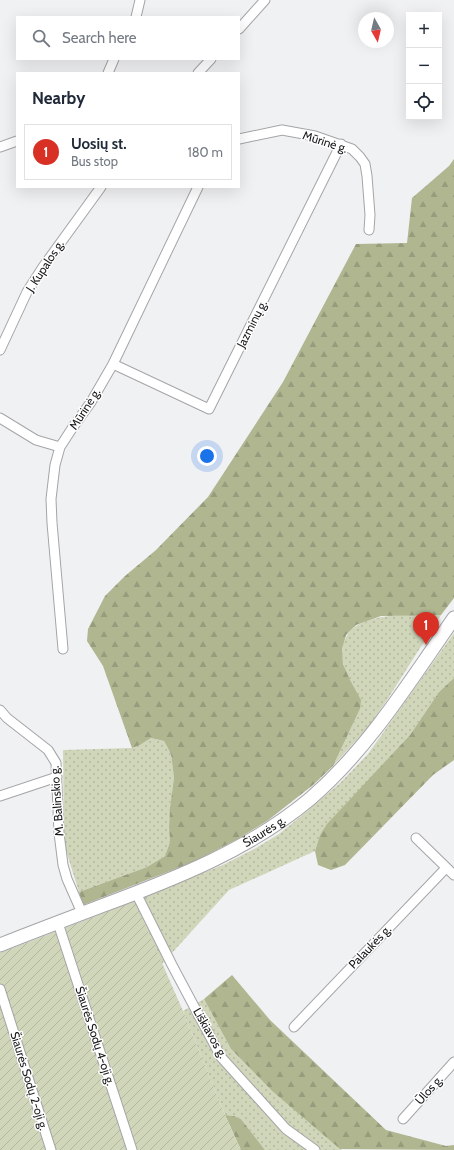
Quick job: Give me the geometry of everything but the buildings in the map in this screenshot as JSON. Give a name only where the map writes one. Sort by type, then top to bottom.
[{"type":"main road","name":"Šiaurės g.","points":[[0,944],[136,893],[191,870],[238,848],[277,824],[310,799],[343,767],[368,738],[388,713],[454,618]]},
{"type":"street","points":[[136,16],[140,0]]},
{"type":"street","points":[[240,28],[265,0]]},
{"type":"street","points":[[108,72],[114,60]]},
{"type":"street","points":[[199,72],[210,60]]},
{"type":"street","name":"Mūrinė g.","points":[[240,139],[282,130],[315,136],[352,149],[360,157],[364,164],[369,190],[369,230]]},
{"type":"street","points":[[0,147],[16,141]]},
{"type":"street","name":"Jazminų g.","points":[[113,364],[209,409],[341,144]]},
{"type":"street","name":"J. Kupalos g.","points":[[0,350],[27,292],[99,188]]},
{"type":"street","name":"Mūrinė g.","points":[[64,649],[51,499],[55,465],[60,447],[113,364],[198,188]]},
{"type":"street","points":[[0,418],[36,440],[60,447]]},
{"type":"street","name":"M. Balinskio g.","points":[[0,710],[7,718],[48,750],[56,763],[59,834],[63,865],[67,879],[82,913]]},
{"type":"street","points":[[0,796],[57,777]]},
{"type":"street","points":[[416,838],[454,875]]},
{"type":"street","name":"Palaukės g.","points":[[294,1027],[446,868]]},
{"type":"street","name":"Liškiavos g.","points":[[136,893],[221,1057],[286,1129],[314,1150]]},
{"type":"street","name":"Šiaurės Sodų 4-oji g.","points":[[58,923],[132,1150]]},
{"type":"street","name":"Šiaurės Sodų 2-oji g.","points":[[0,989],[51,1150]]},
{"type":"street","name":"Ūlos g.","points":[[403,1119],[454,1062]]},
{"type":"green space","points":[[454,159],[454,598],[441,615],[381,616],[356,625],[346,635],[342,649],[343,664],[361,700],[360,709],[333,766],[313,785],[267,821],[236,840],[193,862],[83,905],[79,892],[147,867],[165,856],[170,842],[170,807],[174,778],[171,754],[164,741],[151,738],[132,748],[103,666],[87,641],[88,629],[105,596],[125,576],[156,550],[208,497],[283,382],[356,244],[407,243],[412,198],[449,166]]},
{"type":"green space","points":[[410,615],[441,615],[369,726],[333,766],[360,709],[343,663],[343,645],[350,632],[361,623],[376,618]]},
{"type":"green space","points":[[454,633],[454,678],[439,692],[410,735],[320,835],[315,851],[229,890],[162,964],[135,901],[225,864],[279,834],[300,817],[340,783],[368,754]]},
{"type":"green space","points":[[454,678],[454,760],[433,775],[345,865],[331,870],[318,865],[315,851],[320,835],[327,824],[410,735],[439,692]]},
{"type":"green space","points":[[151,738],[164,741],[171,754],[174,778],[170,807],[170,842],[165,856],[147,867],[79,892],[64,844],[63,750],[132,748]]},
{"type":"green space","points":[[135,901],[241,1150],[0,1150],[0,953]]},
{"type":"green space","points":[[232,975],[270,1020],[386,1130],[446,1146],[454,1145],[454,1150],[340,1149],[272,1091],[231,1049],[204,999]]},
{"type":"green space","points":[[204,999],[231,1049],[272,1091],[342,1150],[265,1150],[241,1119],[234,1116],[225,1115],[183,1011]]},
{"type":"green space","points":[[225,1115],[234,1116],[241,1119],[265,1150],[241,1150]]},
{"type":"place","name":"Uosių st.","points":[[426,645]]}]
